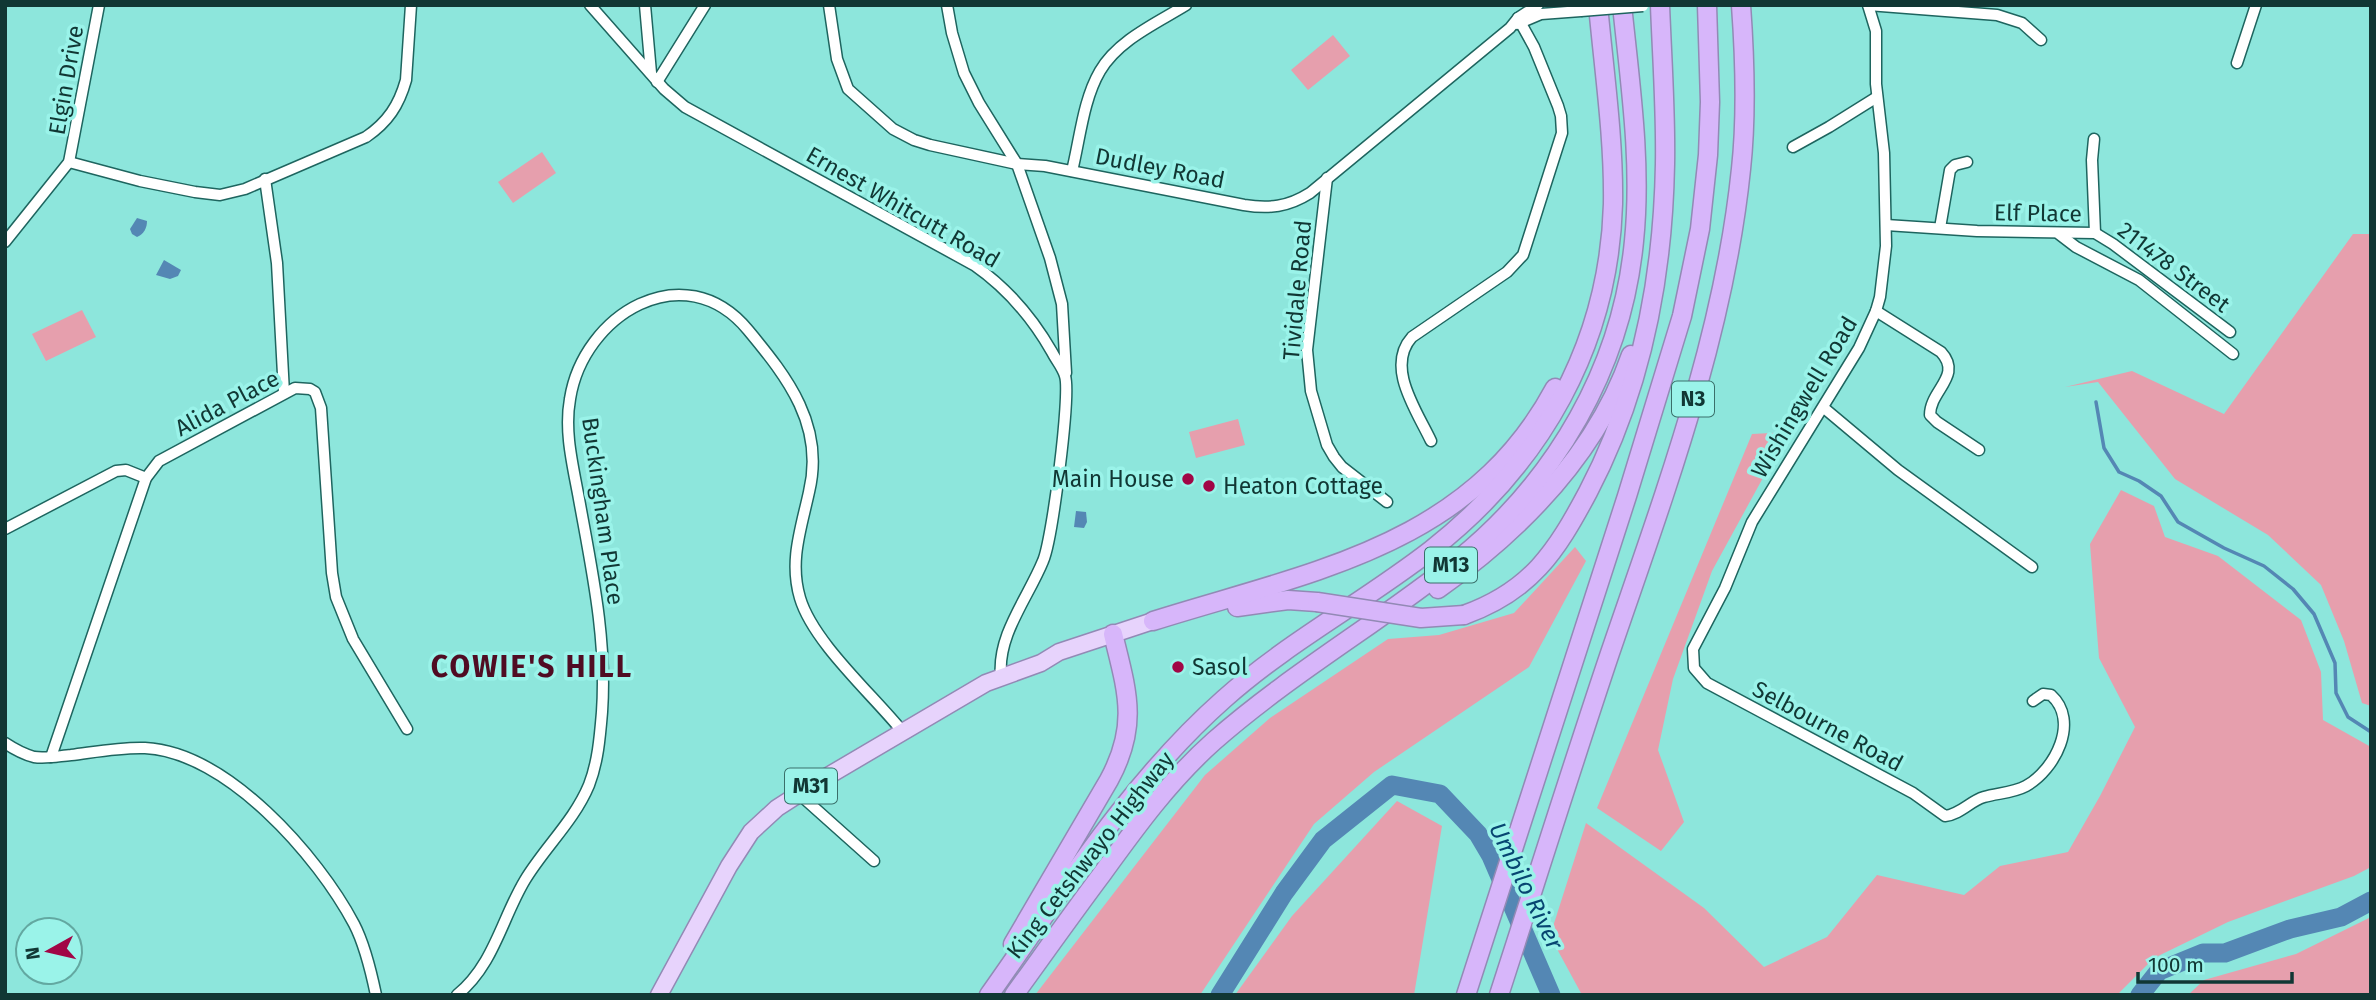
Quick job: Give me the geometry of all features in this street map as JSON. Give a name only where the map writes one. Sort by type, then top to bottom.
[{"type":"highway","name":"King Cetshwayo Highway","points":[[989,995],[1119,811],[1177,742],[1247,678],[1450,535],[1493,496],[1546,428],[1564,396],[1583,351],[1606,270],[1613,202],[1598,5]]},
{"type":"highway","name":"King Cetshwayo Highway","points":[[1014,995],[1134,830],[1181,773],[1212,743],[1273,694],[1431,580],[1495,528],[1541,478],[1564,445],[1585,407],[1610,347],[1623,304],[1634,242],[1635,148],[1622,5]]},
{"type":"highway","points":[[1155,626],[1288,600],[1317,601],[1421,618],[1464,615],[1510,595],[1529,579],[1548,557],[1575,517],[1599,471],[1626,406],[1638,370],[1655,294],[1664,206],[1665,162],[1658,5]]},
{"type":"highway","name":"N3","points":[[1499,995],[1691,407],[1723,280],[1734,227],[1741,167],[1745,83],[1742,9]]},
{"type":"highway","name":"N3","points":[[1466,995],[1655,406],[1692,273],[1708,155],[1710,102],[1707,13]]},
{"type":"highway","points":[[1155,626],[1353,559],[1402,537],[1433,519],[1484,478],[1513,449],[1551,396],[1569,363],[1590,309],[1613,202]]},
{"type":"highway","points":[[1273,694],[1306,676],[1462,572],[1494,546],[1554,486],[1582,451],[1617,390],[1637,338],[1657,261]]},
{"type":"highway","points":[[989,995],[1010,949],[1119,762],[1126,742],[1129,719],[1126,685],[1114,639]]},
{"type":"main road","name":"M31","points":[[659,995],[729,866],[751,832],[777,808],[902,731],[1001,676],[1041,663],[1061,662],[1114,639],[1155,626]]},
{"type":"street","name":"Elgin Drive","points":[[69,162],[99,5]]},
{"type":"street","points":[[5,242],[69,162],[140,181],[207,194],[232,194],[366,137],[378,129],[398,106],[406,80],[411,5]]},
{"type":"street","name":"Ernest Whitcutt Road","points":[[590,5],[654,78],[685,107],[982,270],[1001,286],[1031,319],[1066,377]]},
{"type":"street","points":[[645,5],[654,78]]},
{"type":"street","points":[[654,78],[705,5]]},
{"type":"street","name":"Dudley Road","points":[[829,5],[840,70],[848,89],[893,129],[914,140],[1017,164],[1038,165],[1270,208],[1298,200],[1538,5]]},
{"type":"street","points":[[947,5],[964,73],[979,103],[1017,164],[1059,290],[1063,319],[1066,377],[1051,533],[1044,560],[1003,649],[1001,676]]},
{"type":"street","points":[[1072,171],[1094,83],[1105,64],[1129,41],[1186,5]]},
{"type":"street","name":"Dudley Road","points":[[1520,20],[1549,9],[1581,11],[1658,5]]},
{"type":"street","points":[[1861,5],[1869,8],[1997,15],[2022,23],[2041,40]]},
{"type":"street","points":[[2237,63],[2256,5]]},
{"type":"street","name":"Wishingwell Road","points":[[1694,668],[1693,649],[1725,588],[1752,522],[1824,408],[1867,333],[1876,311],[1884,280],[1886,225],[1883,139],[1877,97],[1876,31],[1869,8]]},
{"type":"street","points":[[1431,441],[1405,384],[1401,367],[1403,351],[1412,337],[1516,264],[1527,247],[1559,148],[1561,116],[1534,47],[1520,20]]},
{"type":"street","points":[[1793,147],[1877,97]]},
{"type":"street","name":"Elf Place","points":[[1886,225],[2095,233],[2092,160],[2094,139]]},
{"type":"street","points":[[1940,228],[1950,170],[1955,165],[1967,162]]},
{"type":"street","name":"Tividale Road","points":[[1327,178],[1307,350],[1311,391],[1327,445],[1334,457],[1342,467],[1387,502]]},
{"type":"street","points":[[265,180],[277,263],[284,393]]},
{"type":"street","points":[[2059,233],[2076,247],[2139,280],[2233,354]]},
{"type":"street","name":"211478 Street","points":[[2095,233],[2230,332]]},
{"type":"street","name":"Buckingham Place","points":[[457,995],[468,986],[484,965],[501,933],[516,895],[573,814],[589,784],[595,765],[604,682],[602,634],[571,455],[568,418],[570,397],[586,354],[609,325],[628,309],[655,297],[677,295],[689,296],[718,306],[747,328],[792,387],[808,422],[813,454],[812,479],[795,557],[801,602],[822,639],[902,731]]},
{"type":"street","points":[[1876,311],[1941,352],[1946,358],[1949,363],[1948,374],[1932,405],[1930,415],[1979,450]]},
{"type":"street","name":"Alida Place","points":[[51,757],[146,478],[159,461],[295,388],[310,388],[319,398],[336,597],[353,639],[407,729]]},
{"type":"street","points":[[1824,408],[1898,470],[2032,567]]},
{"type":"street","points":[[5,529],[116,471],[127,470],[146,478]]},
{"type":"street","name":"Selbourne Road","points":[[1694,668],[1707,683],[1913,793],[1945,816],[1958,813],[1984,797],[2026,786],[2048,768],[2055,758],[2061,740],[2063,713],[2051,695],[2043,694],[2033,701]]},
{"type":"street","points":[[5,743],[36,757],[129,748],[153,749],[191,760],[237,786],[275,819],[338,897],[355,926],[376,995]]},
{"type":"street","points":[[799,794],[874,861]]},
{"type":"shaded area","points":[[1333,35],[1350,56],[1308,90],[1291,70]]},
{"type":"shaded area","points":[[542,152],[556,173],[513,203],[498,182]]},
{"type":"shaded area","points":[[2353,234],[2371,234],[2371,706],[2362,703],[2344,641],[2321,585],[2268,535],[2175,479],[2098,382],[2065,387],[2132,371],[2224,414]]},
{"type":"shaded area","points":[[82,310],[96,337],[46,361],[32,334]]},
{"type":"shaded area","points":[[1238,419],[1245,445],[1196,458],[1189,432]]},
{"type":"shaded area","points":[[1788,432],[1712,571],[1673,679],[1658,750],[1684,822],[1661,851],[1597,808],[1752,434]]},
{"type":"shaded area","points":[[2121,490],[2154,506],[2165,537],[2218,556],[2301,620],[2321,672],[2323,720],[2371,747],[2371,867],[2354,876],[2228,922],[2154,958],[2117,995],[1582,995],[1550,936],[1586,823],[1704,908],[1764,967],[1827,937],[1877,875],[1964,895],[2000,866],[2068,852],[2135,727],[2099,658],[2090,544]]},
{"type":"shaded area","points":[[1575,547],[1586,561],[1529,667],[1374,772],[1314,824],[1200,995],[1035,995],[1205,775],[1270,718],[1388,639],[1439,635],[1514,613]]},
{"type":"shaded area","points":[[1397,801],[1442,826],[1414,995],[1235,995],[1292,916]]},
{"type":"shaded area","points":[[2371,917],[2371,995],[2188,995],[2204,980],[2296,954]]},
{"type":"water","points":[[137,218],[147,221],[145,230],[137,237],[130,229]]},
{"type":"water","points":[[164,260],[181,270],[178,276],[170,279],[156,275]]},
{"type":"water","points":[[1076,511],[1086,512],[1087,522],[1084,528],[1074,527]]},
{"type":"waterway","points":[[2096,402],[2104,448],[2119,472],[2139,481],[2161,496],[2178,522],[2224,548],[2264,566],[2293,589],[2314,614],[2335,663],[2336,693],[2348,717],[2371,732]]},
{"type":"waterway","name":"Umbilo River","points":[[1220,995],[1284,893],[1323,840],[1392,785],[1440,794],[1478,834],[1491,856],[1551,995]]},
{"type":"waterway","name":"Umbilo River","points":[[2140,995],[2159,971],[2203,953],[2225,953],[2290,929],[2341,917],[2371,901]]},
{"type":"place","name":"Main House","points":[[1188,479]]},
{"type":"place","name":"Heaton Cottage","points":[[1209,486]]},
{"type":"place","name":"Sasol","points":[[1178,667]]},
{"type":"district","name":"COWIE'S HILL","points":[[532,667]]}]
